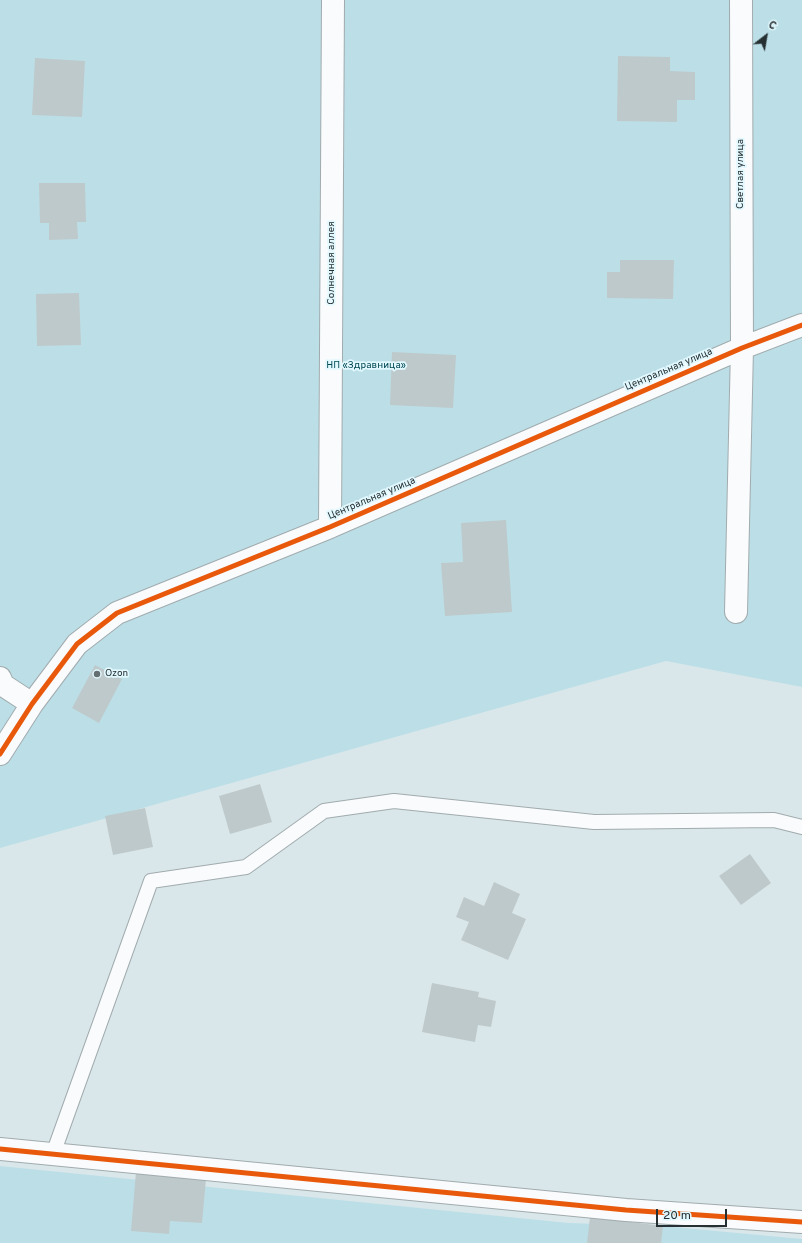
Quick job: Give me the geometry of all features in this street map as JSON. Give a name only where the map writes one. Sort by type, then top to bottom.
[{"type":"street","name":"Солнечная аллея","points":[[330,527],[333,0]]},
{"type":"street","name":"Светлая улица","points":[[736,612],[742,348],[741,0]]},
{"type":"street","name":"Центральная улица","points":[[0,754],[32,704],[77,644],[117,613],[330,527],[742,348],[802,325]]},
{"type":"street","points":[[0,678],[3,685],[32,704]]},
{"type":"street","points":[[0,1149],[626,1210],[802,1222]]},
{"type":"lane","points":[[54,1154],[151,881],[246,867],[324,811],[394,801],[594,822],[774,820],[802,827]]},
{"type":"green space","name":"НП «Здравница»","points":[[0,0],[802,0],[802,687],[666,661],[0,848]]},
{"type":"green space","points":[[0,1166],[569,1223],[663,1226],[802,1239],[802,1243],[0,1243]]},
{"type":"building","points":[[618,56],[670,57],[670,71],[695,72],[695,100],[677,100],[677,122],[617,121]]},
{"type":"building","points":[[35,58],[85,61],[82,117],[32,115]]},
{"type":"building","points":[[39,183],[85,183],[86,222],[77,222],[78,239],[49,240],[49,223],[40,223]]},
{"type":"building","points":[[620,260],[674,260],[673,299],[607,298],[607,272],[620,272]]},
{"type":"building","points":[[79,293],[81,345],[37,346],[36,294]]},
{"type":"building","points":[[392,352],[456,355],[453,408],[390,405]]},
{"type":"building","points":[[506,520],[512,612],[445,616],[441,563],[463,562],[461,523]]},
{"type":"building","points":[[95,665],[122,679],[99,723],[72,708]]},
{"type":"building","points":[[260,784],[272,822],[230,834],[219,796]]},
{"type":"building","points":[[145,808],[153,847],[113,855],[105,816]]},
{"type":"building","points":[[750,854],[771,883],[741,905],[719,876]]},
{"type":"building","points":[[494,882],[520,894],[512,913],[526,919],[508,960],[461,940],[469,922],[456,917],[464,897],[484,906]]},
{"type":"building","points":[[432,983],[479,992],[478,997],[496,1001],[491,1027],[478,1025],[475,1042],[422,1032]]},
{"type":"building","points":[[136,1172],[206,1179],[202,1223],[170,1221],[169,1234],[131,1231]]},
{"type":"building","points":[[590,1217],[663,1226],[661,1243],[587,1243]]},
{"type":"cycle path","points":[[0,754],[32,704],[77,644],[117,613],[330,527],[742,348],[802,325]]},
{"type":"cycle path","points":[[0,1149],[626,1210],[802,1222]]},
{"type":"place","name":"Ozon","points":[[97,674]]}]
